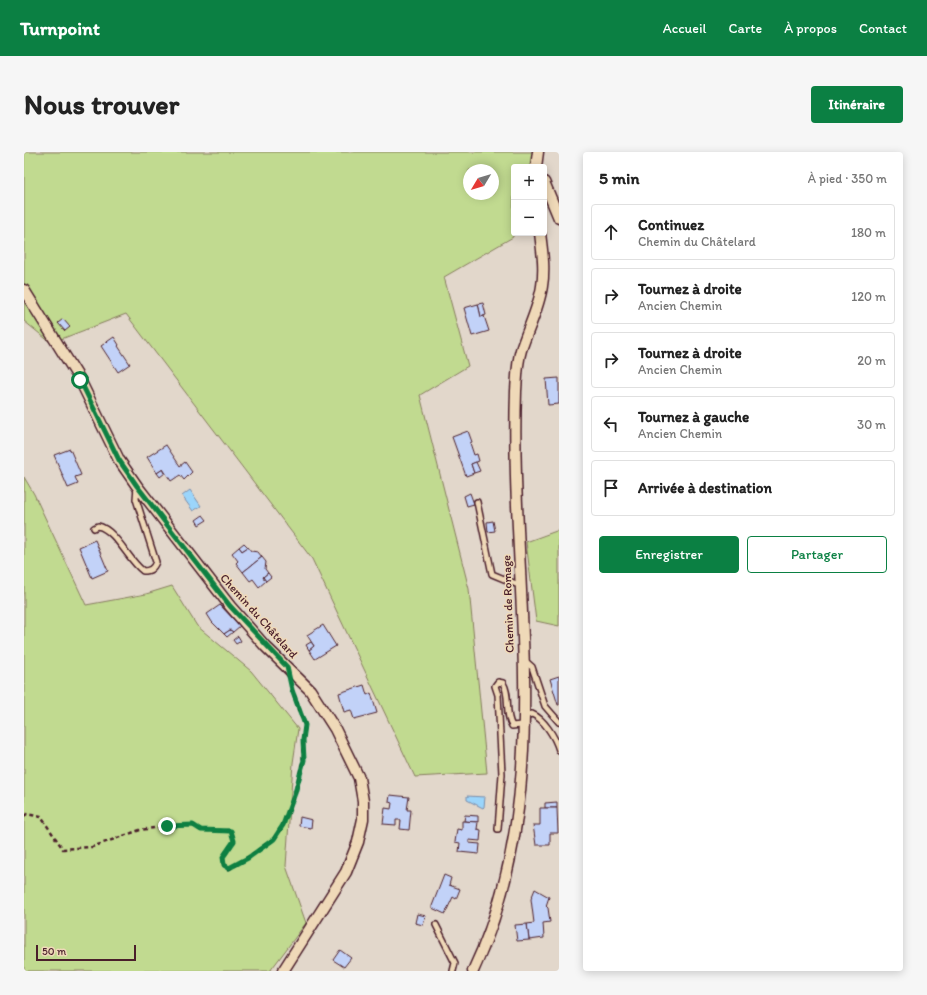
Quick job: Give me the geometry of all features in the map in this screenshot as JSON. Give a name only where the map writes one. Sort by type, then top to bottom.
[{"type":"street","points":[[537,164],[538,152]]},
{"type":"street","points":[[547,189],[559,218]]},
{"type":"street","name":"Chemin de Romage","points":[[473,971],[500,904],[515,838],[521,788],[524,716],[522,587],[517,516],[516,385],[519,358],[543,285],[544,267],[540,236]]},
{"type":"street","name":"Chemin du Châtelard","points":[[24,290],[80,380],[119,460],[137,486],[230,606],[310,690],[335,729],[359,778],[363,801],[363,819],[358,842],[346,872],[283,971]]},
{"type":"lane","points":[[94,528],[98,526],[102,527],[112,535],[143,571],[150,571],[154,568],[156,562],[136,499],[137,486]]},
{"type":"lane","points":[[476,502],[492,574],[522,587]]},
{"type":"lane","points":[[523,659],[532,667],[545,706],[559,722]]},
{"type":"lane","points":[[498,829],[502,774],[498,695],[495,686],[498,682],[503,683],[507,689],[508,718],[512,726],[521,725],[524,716],[532,714],[537,716],[546,726],[559,750]]},
{"type":"lane","points":[[436,925],[455,963],[453,971]]},
{"type":"path","points":[[24,816],[27,814],[41,817],[63,849],[92,847],[140,830],[167,826],[193,825],[201,830],[231,831],[234,841],[223,857],[224,865],[229,868],[248,858],[274,839],[283,825],[295,793],[304,760],[303,740],[305,725],[292,690],[287,667]]},
{"type":"green space","points":[[24,152],[534,152],[531,164],[511,164],[511,236],[513,237],[444,277],[468,366],[420,395],[469,589],[487,773],[415,777],[312,559],[126,314],[51,343],[24,321]]},
{"type":"green space","points":[[24,477],[34,494],[86,605],[146,594],[172,586],[197,626],[251,671],[298,729],[293,763],[286,866],[306,923],[270,971],[24,971]]},
{"type":"green space","points":[[559,530],[559,626],[536,621],[526,542]]},
{"type":"water","points":[[190,490],[201,506],[193,511],[182,496]]},
{"type":"water","points":[[467,796],[485,797],[484,807],[483,808],[467,800]]},
{"type":"building","points":[[483,303],[486,315],[481,317],[478,304]]},
{"type":"building","points":[[478,304],[481,317],[484,316],[489,331],[472,336],[464,308]]},
{"type":"building","points":[[63,319],[70,327],[65,331],[58,323]]},
{"type":"building","points":[[114,337],[130,364],[118,372],[101,346]]},
{"type":"building","points":[[559,378],[559,404],[548,405],[546,379]]},
{"type":"building","points":[[468,431],[472,442],[470,443],[474,455],[477,454],[479,461],[471,464],[474,473],[466,476],[452,437]]},
{"type":"building","points":[[166,445],[180,466],[185,462],[192,472],[184,480],[180,475],[171,481],[163,469],[157,473],[147,457]]},
{"type":"building","points":[[70,449],[81,475],[75,477],[78,484],[68,488],[54,455]]},
{"type":"building","points":[[476,462],[480,471],[474,473],[471,464]]},
{"type":"building","points":[[163,469],[165,473],[160,477],[157,473]]},
{"type":"building","points":[[470,493],[474,504],[467,506],[464,496]]},
{"type":"building","points":[[203,515],[207,520],[199,525],[196,520]]},
{"type":"building","points":[[493,521],[495,531],[488,532],[487,522]]},
{"type":"building","points":[[95,540],[108,571],[92,578],[79,547]]},
{"type":"building","points":[[244,543],[248,547],[242,551],[239,547]]},
{"type":"building","points":[[239,547],[242,551],[248,547],[251,551],[258,552],[262,557],[243,572],[236,563],[238,561],[232,553]]},
{"type":"building","points":[[262,557],[266,562],[265,569],[268,573],[263,577],[266,581],[259,587],[253,579],[250,581],[243,572]]},
{"type":"building","points":[[268,573],[271,577],[266,581],[263,577]]},
{"type":"building","points":[[220,605],[240,626],[233,632],[230,630],[224,634],[212,622],[207,614]]},
{"type":"building","points":[[323,625],[336,646],[315,659],[309,650],[314,646],[307,635]]},
{"type":"building","points":[[230,630],[233,632],[227,637],[224,634]]},
{"type":"building","points":[[238,636],[241,641],[236,644],[233,640]]},
{"type":"building","points":[[311,642],[314,646],[309,650],[306,645]]},
{"type":"building","points":[[559,676],[559,705],[558,705],[550,679]]},
{"type":"building","points":[[364,685],[367,695],[371,693],[377,713],[354,719],[351,710],[344,712],[339,693]]},
{"type":"building","points":[[390,795],[409,797],[407,810],[411,810],[409,830],[400,829],[401,820],[396,820],[396,825],[383,824],[385,808],[391,809],[392,803],[389,802]]},
{"type":"building","points":[[557,802],[557,808],[545,808],[545,803]]},
{"type":"building","points":[[540,808],[557,808],[558,833],[550,833],[550,845],[536,845],[533,825],[540,825]]},
{"type":"building","points":[[465,815],[478,816],[478,822],[464,821]]},
{"type":"building","points":[[300,817],[312,820],[311,828],[299,826]]},
{"type":"building","points":[[462,821],[478,822],[477,829],[481,830],[480,841],[469,840],[469,843],[480,844],[479,854],[459,852],[460,843],[455,842],[457,829],[462,830]]},
{"type":"building","points":[[444,875],[451,878],[449,885],[460,889],[456,899],[453,897],[445,914],[432,908]]},
{"type":"building","points":[[535,889],[549,897],[546,906],[548,908],[550,922],[543,923],[544,938],[529,940],[527,924],[534,923],[531,899]]},
{"type":"building","points":[[417,914],[426,916],[423,925],[415,923]]},
{"type":"building","points":[[527,924],[529,940],[517,941],[515,925]]},
{"type":"building","points":[[340,950],[351,958],[344,967],[333,960]]},
{"type":"route","points":[[80,380],[119,460],[137,486],[230,606],[265,646],[287,667],[292,690],[305,725],[303,740],[304,760],[295,793],[283,825],[274,839],[248,858],[229,868],[224,865],[223,857],[234,841],[231,831],[201,830],[193,825],[182,827],[167,826]]}]
